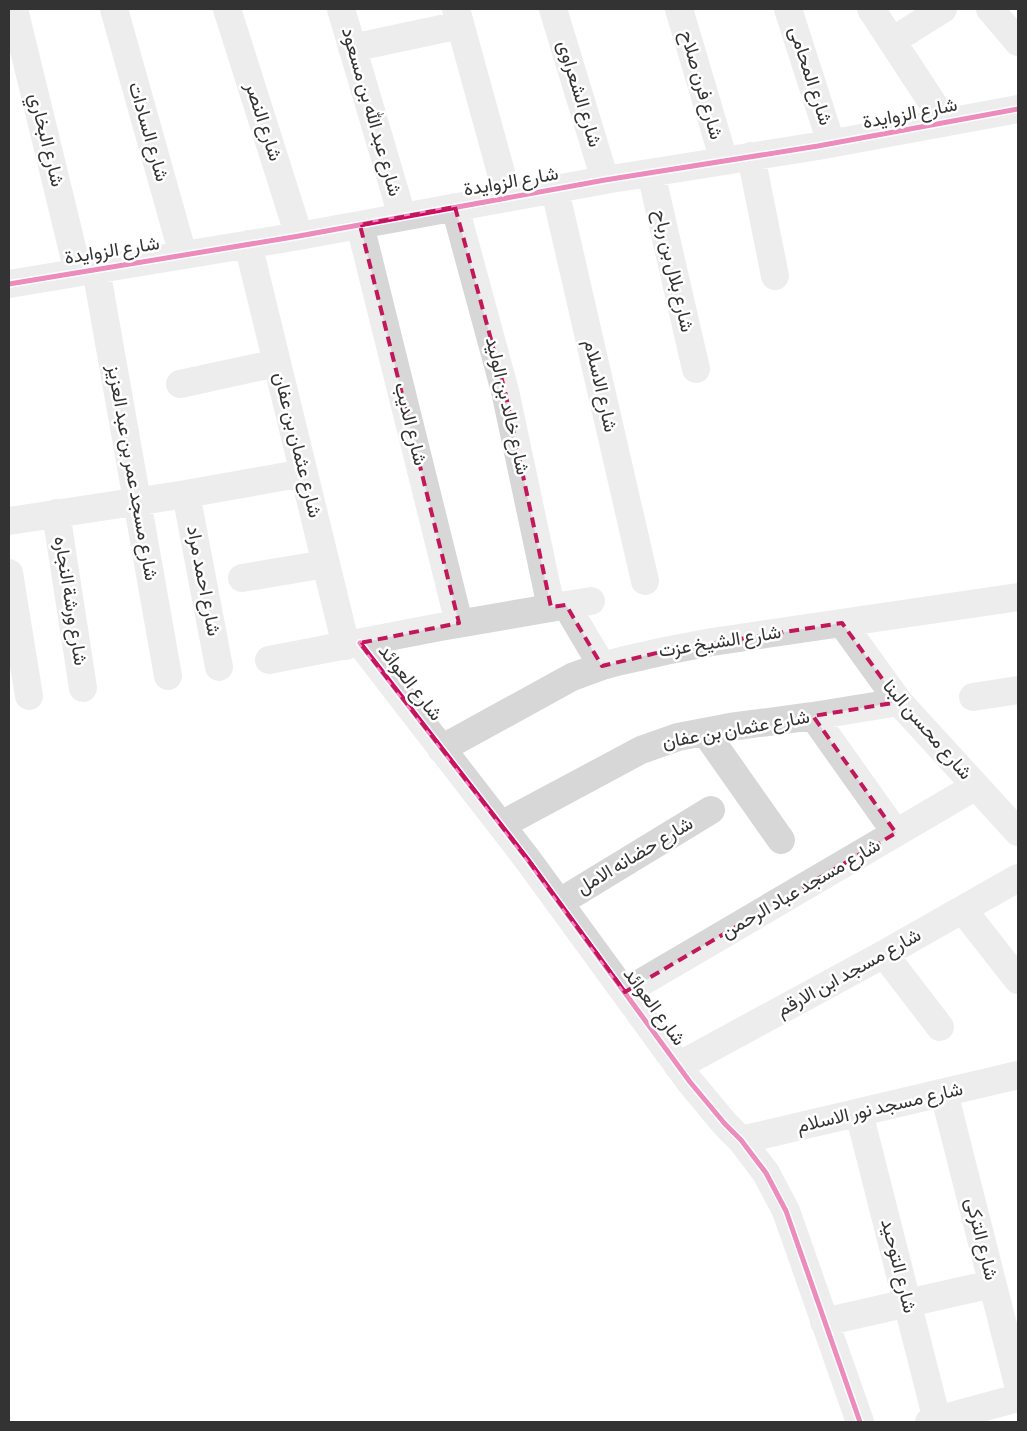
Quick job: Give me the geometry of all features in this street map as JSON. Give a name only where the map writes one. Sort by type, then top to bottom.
[{"type":"street","name":"شارع البخاري","points":[[14,9],[87,271]]},
{"type":"street","name":"شارع السادات","points":[[114,9],[183,255]]},
{"type":"street","name":"شارع النصر","points":[[227,9],[299,236]]},
{"type":"street","name":"شارع عبد الله بن مسعود","points":[[341,9],[402,216]]},
{"type":"street","name":"شارع الشعراوى","points":[[553,9],[605,180]]},
{"type":"street","name":"شارع فرن صلاح","points":[[679,9],[724,161]]},
{"type":"street","name":"شارع المحامى","points":[[788,9],[831,144]]},
{"type":"street","points":[[871,9],[945,122]]},
{"type":"street","points":[[892,41],[943,9]]},
{"type":"street","points":[[990,9],[1018,42]]},
{"type":"street","points":[[352,48],[458,17],[508,198]]},
{"type":"street","name":"شارع الزوايدة","points":[[9,284],[299,236],[605,180],[831,144],[1018,109]]},
{"type":"street","points":[[751,156],[775,276]]},
{"type":"street","name":"شارع بلال بن رباح","points":[[651,173],[696,368]]},
{"type":"street","name":"شارع الاسلام","points":[[555,190],[645,581]]},
{"type":"street","name":"شارع خالد بن الوليد","points":[[455,207],[505,391],[569,604],[602,666]]},
{"type":"street","name":"شارع الديب","points":[[360,225],[459,623]]},
{"type":"street","name":"شارع عثمان بن عفان","points":[[248,244],[326,564],[353,645]]},
{"type":"street","name":"شارع مسجد عمر بن عبد العزيز","points":[[87,271],[137,500],[168,676]]},
{"type":"street","points":[[180,384],[277,363]]},
{"type":"street","points":[[9,521],[186,494],[304,473]]},
{"type":"street","name":"شارع احمد مراد","points":[[186,494],[219,668]]},
{"type":"street","name":"شارع ورشة النجاره","points":[[56,513],[83,688]]},
{"type":"street","points":[[242,578],[326,564]]},
{"type":"street","points":[[9,574],[30,696]]},
{"type":"street","name":"شارع الشيخ عزت","points":[[441,748],[572,677],[602,666],[664,651],[1018,597]]},
{"type":"street","points":[[269,660],[459,623],[569,604]]},
{"type":"street","name":"شارع محسن البنا","points":[[842,623],[900,702],[976,786],[1014,819]]},
{"type":"street","name":"شارع العوائد","points":[[353,645],[441,748],[560,902],[678,1066],[725,1124],[741,1140],[766,1173],[786,1211],[860,1422]]},
{"type":"street","points":[[973,697],[1018,690]]},
{"type":"street","name":"شارع عثمان بن عفان","points":[[501,825],[641,750],[678,737],[900,702]]},
{"type":"street","points":[[813,716],[896,833]]},
{"type":"street","points":[[705,732],[781,840]]},
{"type":"street","name":"شارع مسجد عباد الرحمن","points":[[626,992],[976,786]]},
{"type":"street","name":"شارع حضانه الامل","points":[[560,902],[711,810]]},
{"type":"street","name":"شارع مسجد ابن الارقم","points":[[678,1066],[884,954],[1018,878]]},
{"type":"street","points":[[963,910],[1018,980]]},
{"type":"street","points":[[884,954],[940,1028]]},
{"type":"street","name":"شارع مسجد نور الاسلام","points":[[741,1140],[1018,1075]]},
{"type":"street","name":"شارع التركى","points":[[944,1093],[1018,1384]]},
{"type":"street","name":"شارع التوحيد","points":[[859,1113],[908,1304],[933,1421]]},
{"type":"street","points":[[824,1322],[992,1284]]},
{"type":"street","points":[[933,1421],[1018,1398]]},
{"type":"highlighted area","points":[[455,207],[505,391],[551,607],[566,605],[602,666],[665,651],[842,623],[899,702],[813,716],[896,833],[625,992],[528,860],[360,643],[459,623],[360,225]]},
{"type":"cycle path","points":[[9,284],[299,236],[605,180],[818,146],[1018,109]]},
{"type":"cycle path","points":[[360,643],[528,860],[690,1082],[741,1140],[766,1173],[786,1211],[860,1422]]}]
